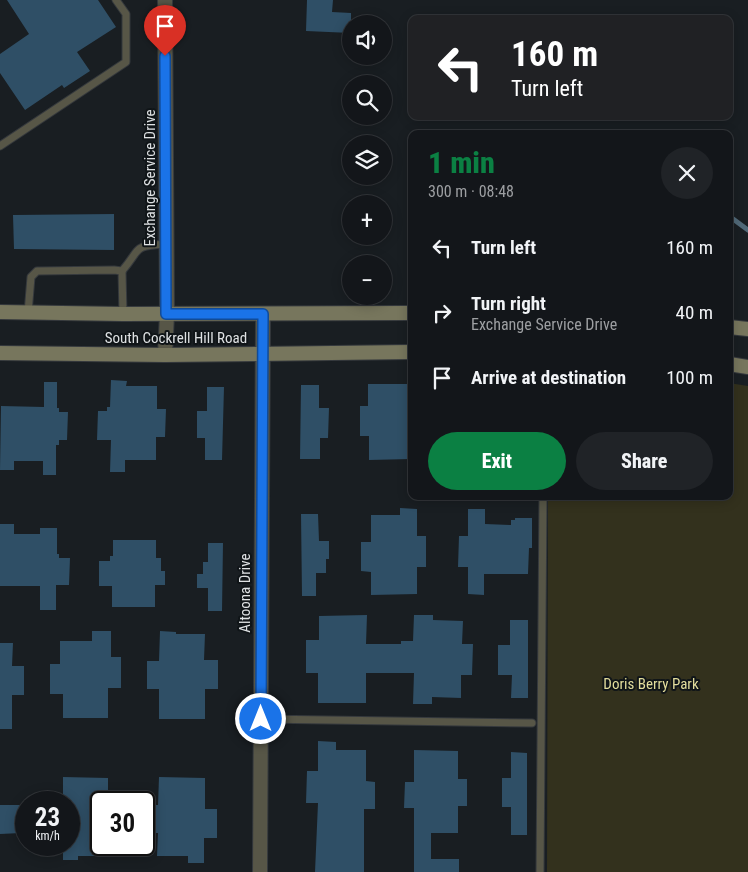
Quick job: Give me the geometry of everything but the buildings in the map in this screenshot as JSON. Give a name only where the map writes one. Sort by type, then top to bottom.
[{"type":"main road","name":"South Cockrell Hill Road","points":[[0,312],[123,314],[408,313]]},
{"type":"main road","points":[[733,327],[748,329]]},
{"type":"main road","name":"South Cockrell Hill Road","points":[[0,353],[165,355],[408,352]]},
{"type":"main road","points":[[733,365],[748,367]]},
{"type":"street","name":"Exchange Service Drive","points":[[165,0],[165,355]]},
{"type":"street","name":"Altoona Drive","points":[[260,872],[263,314]]},
{"type":"lane","points":[[0,146],[126,62],[126,14],[116,0]]},
{"type":"lane","points":[[123,314],[122,271],[136,251],[144,245],[166,244]]},
{"type":"lane","points":[[28,312],[31,276],[37,271],[122,271]]},
{"type":"lane","points":[[540,872],[543,500]]},
{"type":"lane","points":[[261,719],[532,723]]},
{"type":"green space","name":"Doris Berry Park","points":[[733,384],[748,386],[748,872],[547,872],[548,500],[733,500]]},
{"type":"waterway","points":[[733,219],[748,230]]},
{"type":"route","points":[[165,56],[166,314],[263,314],[261,719]]}]
